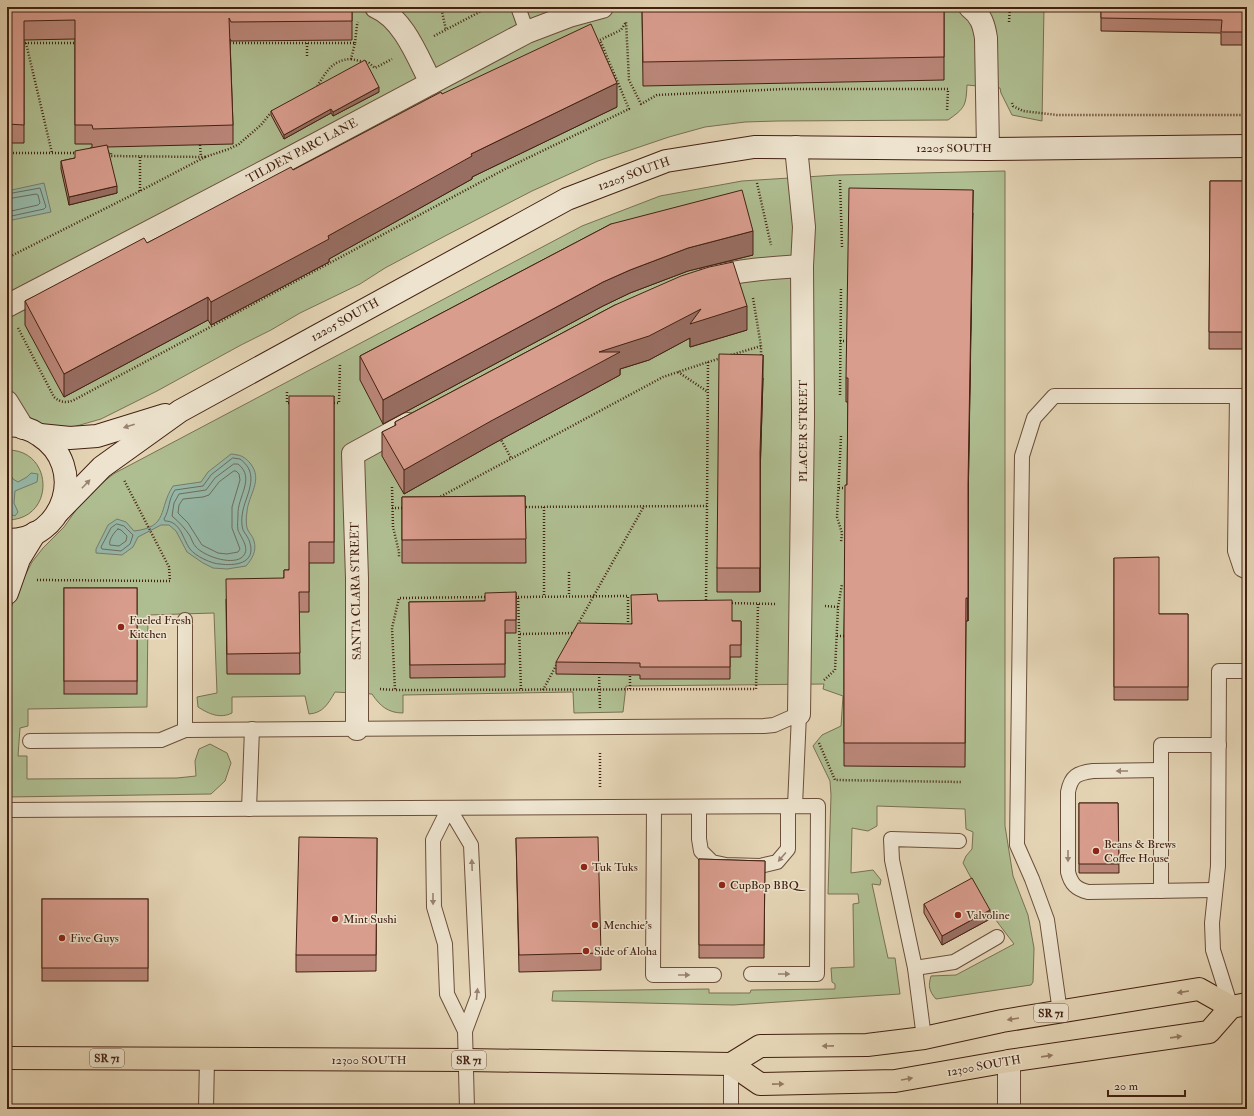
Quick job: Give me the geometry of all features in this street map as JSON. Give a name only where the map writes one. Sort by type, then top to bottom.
[{"type":"main road","name":"SR 71","points":[[731,1064],[760,1046],[868,1045],[924,1038],[1002,1021],[1199,989],[1239,1006]]},
{"type":"main road","name":"12300 SOUTH","points":[[7,1058],[467,1060],[731,1064],[760,1084],[896,1081],[1009,1061],[1209,1032],[1239,1006]]},
{"type":"street","name":"TILDEN PARC LANE","points":[[7,306],[527,32],[569,16],[602,7]]},
{"type":"street","points":[[970,7],[980,16],[986,38],[988,149]]},
{"type":"street","points":[[368,13],[392,17],[399,26],[431,83]]},
{"type":"street","name":"12205 SOUTH","points":[[58,512],[102,467],[180,411],[567,199],[666,161],[754,147],[988,149],[1247,146]]},
{"type":"street","name":"PLACER STREET","points":[[796,148],[804,227],[802,266],[803,417],[799,714]]},
{"type":"street","points":[[687,284],[720,275],[760,269],[802,266]]},
{"type":"street","points":[[7,402],[23,430],[47,440],[60,455],[66,474],[65,494],[58,512],[46,527],[28,537],[7,540]]},
{"type":"street","name":"12205 SOUTH","points":[[23,430],[70,438],[97,436],[180,411]]},
{"type":"street","name":"SANTA CLARA STREET","points":[[357,729],[357,578],[353,454],[427,414]]},
{"type":"street","points":[[7,593],[19,559],[35,533]]},
{"type":"street","points":[[1009,1061],[1009,1109]]},
{"type":"lane","points":[[518,7],[527,32]]},
{"type":"lane","points":[[1060,1012],[1047,920],[1032,879],[1017,845],[1022,456],[1034,418],[1054,396],[1242,396],[1235,552],[1241,569],[1247,572]]},
{"type":"lane","points":[[185,620],[185,730]]},
{"type":"lane","points":[[1239,1006],[1213,950],[1212,923],[1218,866],[1219,671],[1247,671]]},
{"type":"lane","points":[[30,741],[161,740],[185,730],[764,726],[774,725],[799,714],[788,849],[777,862],[760,866],[726,865],[712,862],[701,851],[698,839],[699,807]]},
{"type":"lane","points":[[249,809],[252,729]]},
{"type":"lane","points":[[1161,891],[1161,745],[1219,745]]},
{"type":"lane","points":[[1161,770],[1093,771],[1083,772],[1075,776],[1070,783],[1068,792],[1068,872],[1070,879],[1080,890],[1088,892],[1215,890]]},
{"type":"lane","points":[[7,810],[818,806],[817,974],[751,974]]},
{"type":"lane","points":[[654,807],[653,975],[714,975]]},
{"type":"lane","points":[[449,808],[471,845],[478,996],[465,1032]]},
{"type":"lane","points":[[449,808],[433,840],[434,907],[445,944],[446,994],[465,1032],[467,1060],[467,1109]]},
{"type":"lane","points":[[924,1038],[915,968],[892,860],[891,840],[959,841]]},
{"type":"lane","points":[[915,968],[954,962],[997,937]]},
{"type":"lane","points":[[206,1109],[207,1059]]},
{"type":"lane","points":[[731,1064],[731,1109]]},
{"type":"path","points":[[442,7],[446,30]]},
{"type":"path","points":[[428,39],[489,7]]},
{"type":"path","points":[[352,59],[357,25],[368,13]]},
{"type":"path","points":[[18,328],[54,397],[59,402],[68,403],[74,400],[507,168],[630,109],[600,40],[621,30],[626,22],[629,80],[641,104],[656,95],[784,89],[948,89],[947,111]]},
{"type":"path","points":[[20,43],[79,43]]},
{"type":"path","points":[[26,43],[52,153]]},
{"type":"path","points":[[222,43],[355,43]]},
{"type":"path","points":[[307,43],[307,56]]},
{"type":"path","points":[[310,92],[316,88],[329,68],[337,62],[352,59],[369,63],[375,68],[393,58]]},
{"type":"path","points":[[1011,102],[1013,106],[1023,111],[1057,115],[1247,115]]},
{"type":"path","points":[[7,258],[205,157],[229,149],[238,144],[261,125],[269,115],[276,111]]},
{"type":"path","points":[[200,145],[201,157]]},
{"type":"path","points":[[7,153],[82,153]]},
{"type":"path","points":[[103,153],[111,153],[111,156],[205,157]]},
{"type":"path","points":[[140,156],[140,191]]},
{"type":"path","points":[[840,180],[842,247]]},
{"type":"path","points":[[757,183],[771,246]]},
{"type":"path","points":[[840,395],[841,287]]},
{"type":"path","points":[[753,298],[761,346],[761,358]]},
{"type":"path","points":[[840,341],[856,341]]},
{"type":"path","points":[[728,356],[761,346]]},
{"type":"path","points":[[434,500],[663,377],[722,358]]},
{"type":"path","points":[[708,362],[706,602],[714,602]]},
{"type":"path","points":[[324,403],[339,403],[340,363]]},
{"type":"path","points":[[677,372],[708,392]]},
{"type":"path","points":[[287,392],[287,403],[295,403]]},
{"type":"path","points":[[497,432],[511,458]]},
{"type":"path","points":[[841,436],[837,517],[842,533],[841,542]]},
{"type":"path","points":[[37,580],[170,580],[170,567],[124,479]]},
{"type":"path","points":[[392,488],[393,527],[399,558]]},
{"type":"path","points":[[838,488],[854,488]]},
{"type":"path","points":[[570,640],[644,506]]},
{"type":"path","points":[[521,507],[707,506]]},
{"type":"path","points":[[544,507],[544,596]]},
{"type":"path","points":[[392,508],[405,508]]},
{"type":"path","points":[[569,572],[569,596]]},
{"type":"path","points":[[819,684],[835,670],[838,606],[842,584]]},
{"type":"path","points":[[510,597],[628,596],[628,633]]},
{"type":"path","points":[[395,690],[392,628],[399,598],[495,597]]},
{"type":"path","points":[[518,597],[521,690]]},
{"type":"path","points":[[728,603],[778,604]]},
{"type":"path","points":[[374,689],[756,689],[758,604]]},
{"type":"path","points":[[822,605],[838,606]]},
{"type":"path","points":[[520,634],[581,633]]},
{"type":"path","points":[[836,636],[852,636]]},
{"type":"path","points":[[543,690],[560,658]]},
{"type":"path","points":[[629,668],[630,690]]},
{"type":"path","points":[[599,674],[600,709]]},
{"type":"path","points":[[819,744],[835,780],[961,782]]},
{"type":"path","points":[[600,751],[600,788]]},
{"type":"shaded area","points":[[7,7],[1044,7],[1042,121],[1012,115],[1000,88],[967,85],[964,106],[948,120],[745,122],[705,127],[669,137],[598,161],[532,191],[385,268],[360,284],[300,313],[157,391],[101,419],[66,429],[51,436],[7,402]]},
{"type":"shaded area","points":[[1005,171],[1005,826],[1013,876],[1028,915],[1034,948],[1033,982],[1031,985],[936,999],[930,988],[931,976],[956,975],[1014,944],[989,911],[963,863],[966,856],[972,849],[973,832],[966,829],[965,809],[877,806],[877,826],[868,831],[852,828],[851,873],[873,870],[881,880],[880,885],[872,884],[888,958],[895,958],[900,994],[733,1005],[552,1001],[553,991],[709,989],[709,993],[750,993],[751,990],[835,989],[835,984],[832,982],[831,968],[854,967],[853,904],[859,903],[858,894],[828,894],[831,795],[830,781],[813,746],[822,735],[841,726],[843,696],[823,689],[824,684],[626,686],[623,712],[574,713],[573,692],[403,695],[403,713],[393,712],[385,708],[372,694],[335,692],[322,710],[309,714],[305,696],[232,697],[232,713],[219,716],[210,714],[198,707],[197,697],[217,693],[214,613],[148,615],[147,707],[28,709],[28,726],[20,728],[18,756],[27,756],[27,779],[177,778],[196,776],[195,761],[199,749],[210,744],[227,753],[231,763],[225,781],[211,794],[7,797],[7,623],[15,595],[32,562],[43,548],[64,527],[88,493],[115,473],[582,226],[660,196],[742,181],[837,175]]},
{"type":"shaded area","points":[[7,450],[23,453],[34,461],[41,472],[43,485],[41,498],[34,509],[23,517],[7,520]]},
{"type":"water","points":[[44,183],[51,212],[7,221],[7,191]]},
{"type":"water","points":[[231,454],[244,457],[254,469],[256,475],[246,520],[247,528],[253,539],[255,548],[252,558],[246,566],[227,569],[213,568],[203,563],[187,552],[176,531],[169,525],[161,525],[138,537],[133,547],[122,555],[96,553],[96,549],[108,525],[117,519],[126,522],[134,531],[153,526],[161,516],[168,494],[173,486],[201,482],[208,472]]},
{"type":"water","points":[[7,469],[13,479],[18,482],[31,473],[38,474],[37,482],[15,491],[14,503],[18,512],[15,516],[9,514],[7,506],[9,495],[7,490]]},
{"type":"building","points":[[7,7],[352,7],[352,21],[231,22],[229,18],[233,125],[93,129],[92,125],[75,125],[75,20],[24,21],[24,125],[7,124]]},
{"type":"building","points":[[642,7],[944,7],[944,57],[643,62]]},
{"type":"building","points":[[1101,7],[1247,7],[1247,32],[1221,32],[1222,20],[1101,18]]},
{"type":"building","points":[[591,24],[617,83],[471,154],[472,156],[328,236],[329,239],[211,302],[208,297],[64,374],[25,301],[144,238],[147,243],[291,167],[293,170],[441,92],[442,94]]},
{"type":"building","points":[[365,60],[379,87],[333,112],[331,109],[284,135],[271,111]]},
{"type":"building","points":[[107,145],[117,186],[69,197],[61,161],[75,158],[75,151]]},
{"type":"building","points":[[1210,181],[1247,181],[1247,332],[1209,332]]},
{"type":"building","points":[[849,188],[973,190],[965,743],[844,743],[845,485],[847,485],[848,378],[846,378]]},
{"type":"building","points":[[742,190],[753,231],[688,248],[603,282],[383,400],[360,356],[611,224]]},
{"type":"building","points":[[733,262],[747,306],[690,324],[701,309],[649,336],[599,352],[620,352],[491,421],[404,470],[382,432],[396,425],[395,422],[615,305],[681,276],[709,267]]},
{"type":"building","points":[[719,354],[763,355],[760,452],[760,568],[717,568]]},
{"type":"building","points":[[289,396],[334,396],[334,542],[309,542],[309,592],[299,592],[300,653],[227,654],[226,579],[284,578],[284,570],[289,570]]},
{"type":"building","points":[[525,496],[526,539],[402,540],[402,497]]},
{"type":"building","points":[[1159,557],[1159,614],[1188,614],[1188,687],[1114,687],[1114,558]]},
{"type":"building","points":[[64,588],[137,588],[137,681],[64,681]]},
{"type":"building","points":[[516,592],[516,620],[505,620],[505,664],[410,665],[409,602],[485,601],[485,593]]},
{"type":"building","points":[[657,594],[658,601],[732,600],[732,621],[741,621],[741,645],[730,645],[730,667],[640,667],[640,663],[556,662],[578,623],[632,624],[631,595]]},
{"type":"building","points":[[1079,803],[1118,803],[1119,864],[1079,864]]},
{"type":"building","points":[[299,837],[377,838],[376,955],[296,955]]},
{"type":"building","points":[[598,837],[601,953],[519,955],[516,838]]},
{"type":"building","points":[[699,859],[765,861],[764,945],[699,945]]},
{"type":"building","points":[[972,878],[990,910],[942,936],[924,904]]},
{"type":"building","points":[[42,899],[148,899],[148,968],[42,968]]},
{"type":"place","name":"Fueled Fresh Kitchen","points":[[121,627]]},
{"type":"place","name":"Beans & Brews Coffee House","points":[[1096,851]]},
{"type":"place","name":"Tuk Tuks","points":[[584,867]]},
{"type":"place","name":"CupBop BBQ","points":[[722,885]]},
{"type":"place","name":"Valvoline","points":[[958,915]]},
{"type":"place","name":"Mint Sushi","points":[[335,919]]},
{"type":"place","name":"Menchie's","points":[[595,925]]},
{"type":"place","name":"Five Guys","points":[[62,938]]},
{"type":"place","name":"Side of Aloha","points":[[586,951]]}]
